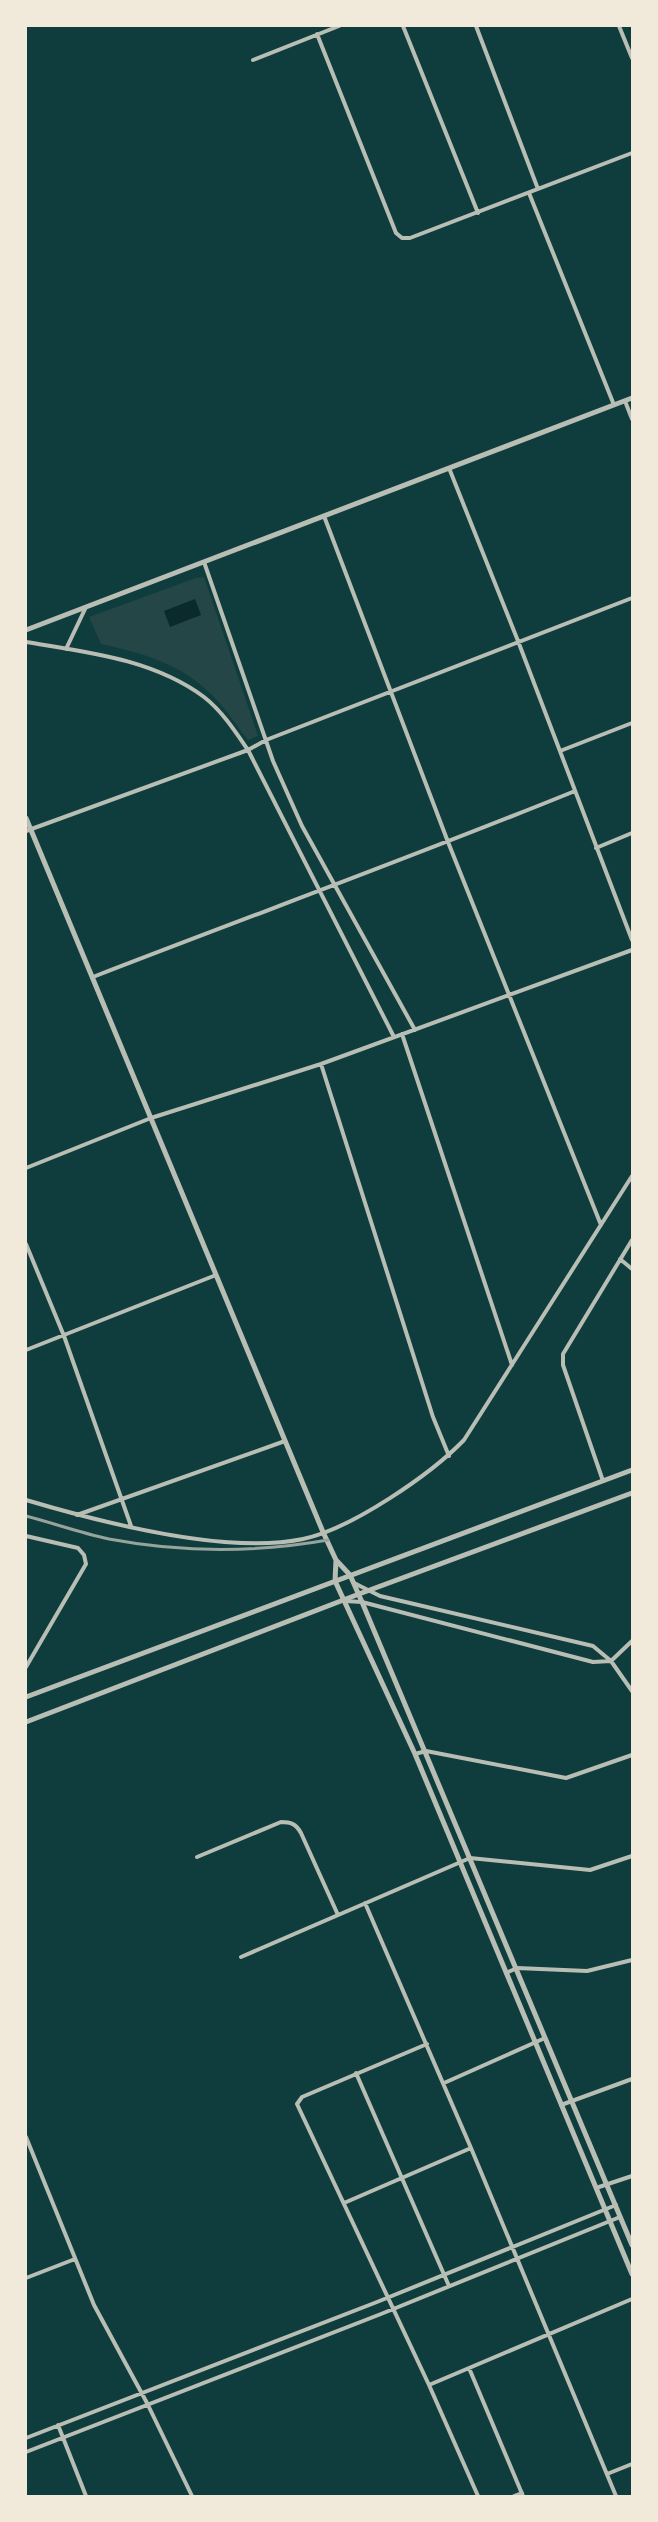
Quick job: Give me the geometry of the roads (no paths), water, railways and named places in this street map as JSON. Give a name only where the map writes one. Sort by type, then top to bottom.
[{"type":"street","points":[[253,60],[339,26]]},
{"type":"street","points":[[403,26],[478,213]]},
{"type":"street","points":[[476,26],[538,189]]},
{"type":"street","points":[[620,26],[633,58]]},
{"type":"street","points":[[317,34],[396,232],[402,238],[410,238],[478,213],[633,153]]},
{"type":"street","points":[[529,193],[614,405]]},
{"type":"street","points":[[26,630],[633,398]]},
{"type":"street","points":[[625,401],[633,419]]},
{"type":"street","points":[[449,468],[633,940]]},
{"type":"street","points":[[324,516],[448,842],[601,1225]]},
{"type":"street","points":[[204,562],[266,740],[302,826],[415,1030]]},
{"type":"street","points":[[28,830],[248,750],[266,740],[633,598]]},
{"type":"street","points":[[66,649],[86,606]]},
{"type":"street","points":[[26,642],[138,664],[178,681],[205,698],[227,719],[248,750],[394,1037]]},
{"type":"street","points":[[560,751],[633,723]]},
{"type":"street","points":[[92,977],[448,842],[575,791]]},
{"type":"street","points":[[26,818],[28,830],[92,977],[323,1532],[336,1560],[350,1575],[359,1594],[633,2245]]},
{"type":"street","points":[[596,848],[633,833]]},
{"type":"street","points":[[26,1168],[151,1118],[321,1064],[633,950]]},
{"type":"street","points":[[402,1034],[512,1365]]},
{"type":"street","points":[[321,1064],[433,1416],[449,1456]]},
{"type":"street","points":[[26,1500],[77,1515],[205,1539],[260,1542],[294,1540],[323,1532],[349,1521],[432,1470],[464,1440],[633,1176]]},
{"type":"street","points":[[603,1481],[563,1365],[563,1354],[633,1240]]},
{"type":"street","points":[[26,1244],[64,1336],[131,1526]]},
{"type":"street","points":[[620,1259],[633,1269]]},
{"type":"street","points":[[26,1350],[216,1275]]},
{"type":"street","points":[[77,1515],[286,1441]]},
{"type":"street","points":[[26,1697],[633,1470]]},
{"type":"street","points":[[26,1722],[359,1594],[633,1493]]},
{"type":"street","points":[[26,1536],[78,1548],[84,1555],[86,1564],[26,1667]]},
{"type":"street","points":[[336,1560],[335,1581],[415,1754],[633,2274]]},
{"type":"street","points":[[354,1583],[369,1592],[593,1647],[611,1661],[633,1691]]},
{"type":"street","points":[[344,1601],[362,1602],[593,1662],[611,1661],[633,1641]]},
{"type":"street","points":[[415,1754],[426,1751],[566,1778],[633,1755]]},
{"type":"street","points":[[197,1857],[281,1822],[289,1822],[296,1825],[302,1833],[338,1915]]},
{"type":"street","points":[[241,1957],[470,1858],[590,1870],[633,1856]]},
{"type":"street","points":[[365,1903],[444,2083],[616,2496]]},
{"type":"street","points":[[506,1972],[517,1968],[587,1971],[633,1960]]},
{"type":"street","points":[[444,2083],[545,2038]]},
{"type":"street","points":[[427,2044],[302,2097],[297,2104],[429,2385],[478,2496]]},
{"type":"street","points":[[356,2073],[450,2286]]},
{"type":"street","points":[[561,2105],[633,2079]]},
{"type":"street","points":[[26,2137],[94,2305],[147,2403],[190,2496]]},
{"type":"street","points":[[344,2203],[471,2148]]},
{"type":"street","points":[[596,2188],[633,2176]]},
{"type":"street","points":[[26,2438],[388,2298],[615,2205]]},
{"type":"street","points":[[26,2452],[620,2217]]},
{"type":"street","points":[[26,2278],[75,2259]]},
{"type":"street","points":[[429,2385],[633,2299]]},
{"type":"street","points":[[469,2368],[523,2495],[514,2496]]},
{"type":"street","points":[[58,2425],[86,2496]]},
{"type":"street","points":[[607,2474],[633,2463]]},
{"type":"railway","points":[[26,1516],[109,1539],[164,1547],[246,1549],[328,1540]]}]
